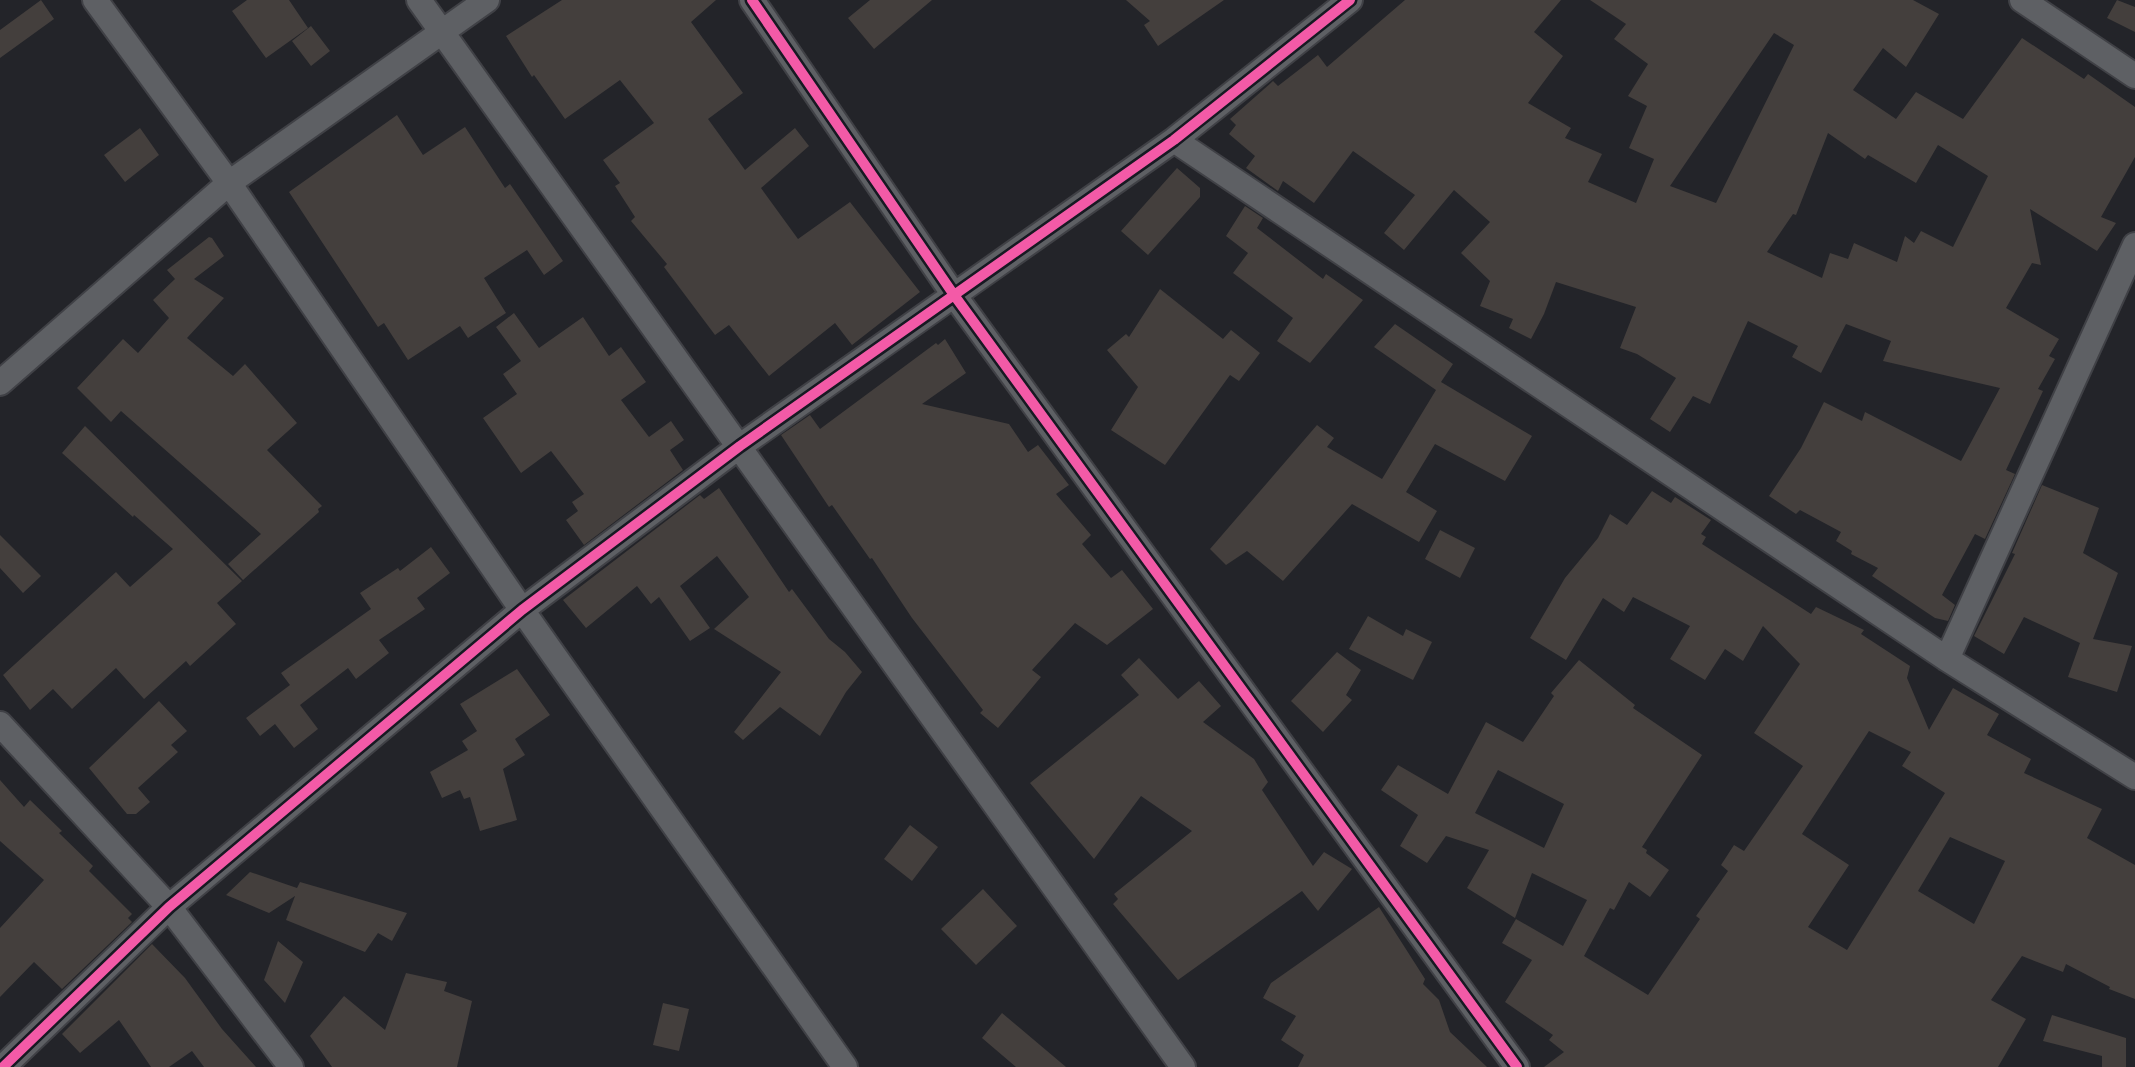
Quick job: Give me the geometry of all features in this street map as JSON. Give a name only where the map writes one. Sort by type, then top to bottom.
[{"type":"street","points":[[95,0],[229,183],[522,610],[845,1067]]},
{"type":"street","points":[[419,0],[1183,1067]]},
{"type":"street","points":[[0,383],[229,183],[487,0]]},
{"type":"street","points":[[752,0],[954,295],[1517,1067]]},
{"type":"street","points":[[3,1067],[169,907],[522,610],[740,446],[1174,140],[1350,0]]},
{"type":"street","points":[[2022,0],[2135,76]]},
{"type":"street","points":[[1174,140],[1947,659],[2135,777]]},
{"type":"street","points":[[1947,659],[2135,245]]},
{"type":"street","points":[[0,724],[169,907],[291,1067]]},
{"type":"building","points":[[41,0],[54,19],[0,58],[0,30]]},
{"type":"building","points":[[247,0],[289,0],[308,28],[266,58],[232,11]]},
{"type":"building","points":[[562,0],[716,0],[691,22],[743,93],[708,119],[745,170],[795,128],[809,146],[761,188],[798,239],[850,202],[920,292],[852,345],[835,323],[769,376],[729,325],[715,335],[664,267],[667,264],[631,221],[635,217],[615,186],[620,183],[603,160],[654,123],[620,80],[565,119],[534,75],[532,77],[506,36]]},
{"type":"building","points":[[870,0],[932,0],[874,49],[848,18]]},
{"type":"building","points":[[1126,0],[1224,0],[1158,46],[1144,25],[1150,21]]},
{"type":"building","points":[[1405,0],[1561,0],[1534,32],[1563,56],[1528,103],[1571,128],[1565,138],[1602,154],[1588,182],[1636,203],[1654,159],[1629,148],[1647,106],[1628,96],[1648,64],[1614,39],[1626,24],[1590,0],[1913,0],[1939,14],[1906,67],[1883,48],[1853,90],[1896,119],[1916,92],[1963,119],[2022,38],[2084,79],[2088,74],[2135,107],[2135,157],[2101,217],[2116,223],[2097,251],[2030,209],[2041,265],[2032,263],[2006,308],[2059,339],[2049,356],[2055,359],[2038,389],[2043,391],[2006,470],[2015,474],[1985,539],[1975,534],[1942,595],[1955,605],[1948,621],[1935,618],[1872,576],[1878,568],[1851,554],[1852,551],[1836,541],[1841,532],[1800,510],[1796,514],[1769,496],[1801,448],[1824,402],[1862,421],[1865,412],[1961,461],[2000,388],[1883,361],[1891,341],[1846,324],[1821,373],[1792,357],[1798,346],[1748,321],[1710,404],[1693,396],[1670,432],[1650,419],[1676,378],[1637,354],[1620,348],[1636,307],[1556,282],[1531,339],[1509,328],[1513,319],[1480,306],[1490,281],[1461,253],[1490,222],[1454,190],[1404,250],[1384,233],[1415,195],[1353,151],[1314,203],[1283,181],[1278,191],[1246,168],[1255,156],[1229,134],[1236,125],[1230,119],[1273,81],[1278,86],[1318,55],[1327,67]],"holes":[[[1774,33],[1794,45],[1716,203],[1670,186]],[[1828,133],[1865,159],[1868,155],[1916,183],[1938,145],[1988,176],[1953,247],[1921,231],[1914,243],[1905,236],[1897,262],[1854,243],[1848,259],[1830,253],[1822,278],[1767,252],[1793,214],[1796,215]]]},
{"type":"building","points":[[2117,0],[2135,7],[2135,32],[2107,18]]},
{"type":"building","points":[[311,26],[330,51],[311,66],[292,41]]},
{"type":"building","points":[[397,115],[423,155],[465,127],[505,188],[510,184],[563,261],[544,275],[527,250],[484,278],[506,313],[468,338],[460,326],[408,360],[384,323],[378,327],[289,192]]},
{"type":"building","points":[[140,128],[159,155],[125,182],[104,155]]},
{"type":"building","points":[[1177,168],[1200,188],[1200,197],[1148,255],[1121,231]]},
{"type":"building","points":[[1245,206],[1263,218],[1257,228],[1323,279],[1326,274],[1363,300],[1310,363],[1277,341],[1293,318],[1233,273],[1248,253],[1226,236]]},
{"type":"building","points":[[209,237],[224,256],[194,279],[224,298],[187,338],[233,376],[245,364],[297,423],[267,450],[322,506],[243,580],[228,564],[261,534],[121,411],[111,422],[77,388],[123,339],[138,353],[169,318],[153,300],[175,279],[167,270]]},
{"type":"building","points":[[1160,289],[1223,339],[1231,330],[1260,353],[1239,381],[1230,375],[1165,465],[1111,430],[1138,387],[1107,350],[1126,334],[1129,337]]},
{"type":"building","points":[[514,313],[539,348],[583,317],[609,356],[621,347],[646,382],[621,400],[649,437],[671,421],[684,440],[670,450],[683,470],[584,545],[566,520],[578,511],[572,502],[584,494],[551,451],[521,473],[483,418],[517,394],[503,374],[521,361],[496,327]]},
{"type":"building","points":[[1395,324],[1453,364],[1441,382],[1532,436],[1505,481],[1435,444],[1406,492],[1437,511],[1419,542],[1352,504],[1283,581],[1247,551],[1226,565],[1210,549],[1317,425],[1334,438],[1327,447],[1382,479],[1436,390],[1374,347]]},
{"type":"building","points":[[945,339],[966,373],[922,404],[1009,424],[1028,452],[1038,445],[1069,485],[1056,494],[1091,535],[1082,544],[1111,578],[1122,570],[1153,609],[1107,645],[1075,623],[1032,670],[1041,677],[998,728],[980,713],[983,710],[912,618],[832,505],[829,507],[781,435],[810,415],[820,429]]},
{"type":"building","points":[[85,426],[242,581],[217,603],[236,624],[190,666],[186,661],[144,699],[116,668],[72,709],[53,689],[30,710],[3,675],[116,572],[130,587],[173,549],[62,453]]},
{"type":"building","points":[[2042,485],[2099,508],[2083,553],[2118,573],[2093,639],[2132,646],[2117,692],[2068,677],[2080,643],[2024,617],[2004,654],[1974,636],[2015,554],[2012,553]]},
{"type":"building","points":[[719,488],[789,592],[792,589],[829,639],[862,672],[846,692],[820,736],[780,707],[743,740],[734,732],[781,672],[714,629],[749,597],[717,556],[680,586],[710,628],[690,641],[659,597],[651,604],[637,586],[586,628],[563,600],[700,495],[704,499]]},
{"type":"building","points":[[1652,491],[1671,503],[1675,497],[1711,520],[1701,534],[1706,537],[1702,544],[1811,614],[1816,607],[1864,630],[1861,634],[1910,666],[1907,678],[1929,730],[1953,688],[1999,714],[1987,735],[2031,759],[2024,773],[2102,809],[2087,838],[2135,865],[2135,999],[2109,989],[2066,964],[2063,972],[2022,956],[1991,1000],[2026,1019],[1998,1067],[1544,1067],[1564,1052],[1549,1040],[1553,1035],[1505,1002],[1532,960],[1502,943],[1516,919],[1563,946],[1587,900],[1532,873],[1515,918],[1467,888],[1489,850],[1446,836],[1427,863],[1400,846],[1418,815],[1381,790],[1398,765],[1448,794],[1486,722],[1523,742],[1554,696],[1551,693],[1579,660],[1635,705],[1633,708],[1702,755],[1642,847],[1669,870],[1650,897],[1629,882],[1614,910],[1610,908],[1584,956],[1648,995],[1700,919],[1696,916],[1728,871],[1721,865],[1734,845],[1744,851],[1803,766],[1754,733],[1800,664],[1763,626],[1743,661],[1725,649],[1705,680],[1670,659],[1690,626],[1633,597],[1624,612],[1603,598],[1566,660],[1530,638],[1565,578],[1598,538],[1610,514],[1627,525]],"holes":[[[1869,731],[1911,752],[1902,766],[1945,793],[1847,950],[1808,927],[1849,865],[1802,834]],[[1498,770],[1564,804],[1544,848],[1475,813]],[[1950,837],[2005,861],[1974,924],[1918,891]]]},
{"type":"building","points":[[1440,530],[1475,548],[1460,578],[1425,559]]},
{"type":"building","points":[[0,535],[41,576],[23,593],[0,568]]},
{"type":"building","points":[[431,547],[450,573],[417,598],[425,609],[379,640],[389,653],[356,679],[348,668],[300,705],[318,729],[294,748],[275,724],[260,736],[246,718],[290,685],[281,673],[371,609],[360,593],[398,568],[400,571]]},
{"type":"building","points":[[1368,616],[1403,636],[1406,629],[1432,642],[1413,680],[1349,649]]},
{"type":"building","points":[[1337,652],[1361,670],[1346,695],[1352,700],[1323,732],[1291,701]]},
{"type":"building","points":[[1139,658],[1178,699],[1199,681],[1221,706],[1203,722],[1254,759],[1268,782],[1262,790],[1313,866],[1324,852],[1352,869],[1318,911],[1302,891],[1178,980],[1113,904],[1118,899],[1114,894],[1192,831],[1141,796],[1094,859],[1030,783],[1139,695],[1121,675]]},
{"type":"building","points":[[517,669],[550,715],[515,739],[525,755],[503,769],[517,820],[480,831],[470,797],[464,799],[460,790],[442,798],[430,772],[468,750],[462,741],[477,731],[460,704]]},
{"type":"building","points":[[159,701],[187,731],[171,745],[178,752],[138,788],[150,802],[136,814],[127,814],[89,768]]},
{"type":"building","points":[[0,780],[24,807],[30,800],[62,831],[59,833],[93,866],[89,871],[132,914],[128,918],[132,922],[62,989],[34,962],[0,997],[0,928],[44,880],[0,841]]},
{"type":"building","points":[[910,825],[938,847],[912,881],[884,859]]},
{"type":"building","points":[[250,872],[297,888],[300,882],[407,913],[392,941],[378,933],[365,952],[286,920],[295,896],[269,913],[226,895]]},
{"type":"building","points":[[983,889],[1017,926],[976,965],[941,929]]},
{"type":"building","points":[[1379,907],[1425,979],[1423,984],[1439,1000],[1450,1032],[1487,1067],[1298,1067],[1304,1055],[1281,1040],[1296,1016],[1263,998],[1271,983]]},
{"type":"building","points":[[278,941],[303,962],[285,1003],[264,980]]},
{"type":"building","points":[[152,944],[185,978],[222,1029],[256,1067],[204,1067],[192,1051],[169,1067],[151,1067],[119,1020],[80,1053],[62,1034]]},
{"type":"building","points":[[406,973],[447,982],[444,991],[472,1001],[457,1067],[332,1067],[310,1036],[344,996],[385,1030]]},
{"type":"building","points":[[663,1003],[689,1009],[679,1051],[653,1045]]},
{"type":"building","points":[[1002,1013],[1066,1067],[1016,1067],[982,1038]]},
{"type":"building","points":[[2052,1015],[2126,1038],[2126,1067],[2102,1067],[2102,1056],[2043,1041]]},
{"type":"cycle path","points":[[752,0],[954,295],[1517,1067]]},
{"type":"cycle path","points":[[3,1067],[169,907],[522,610],[740,446],[1174,140],[1350,0]]}]
